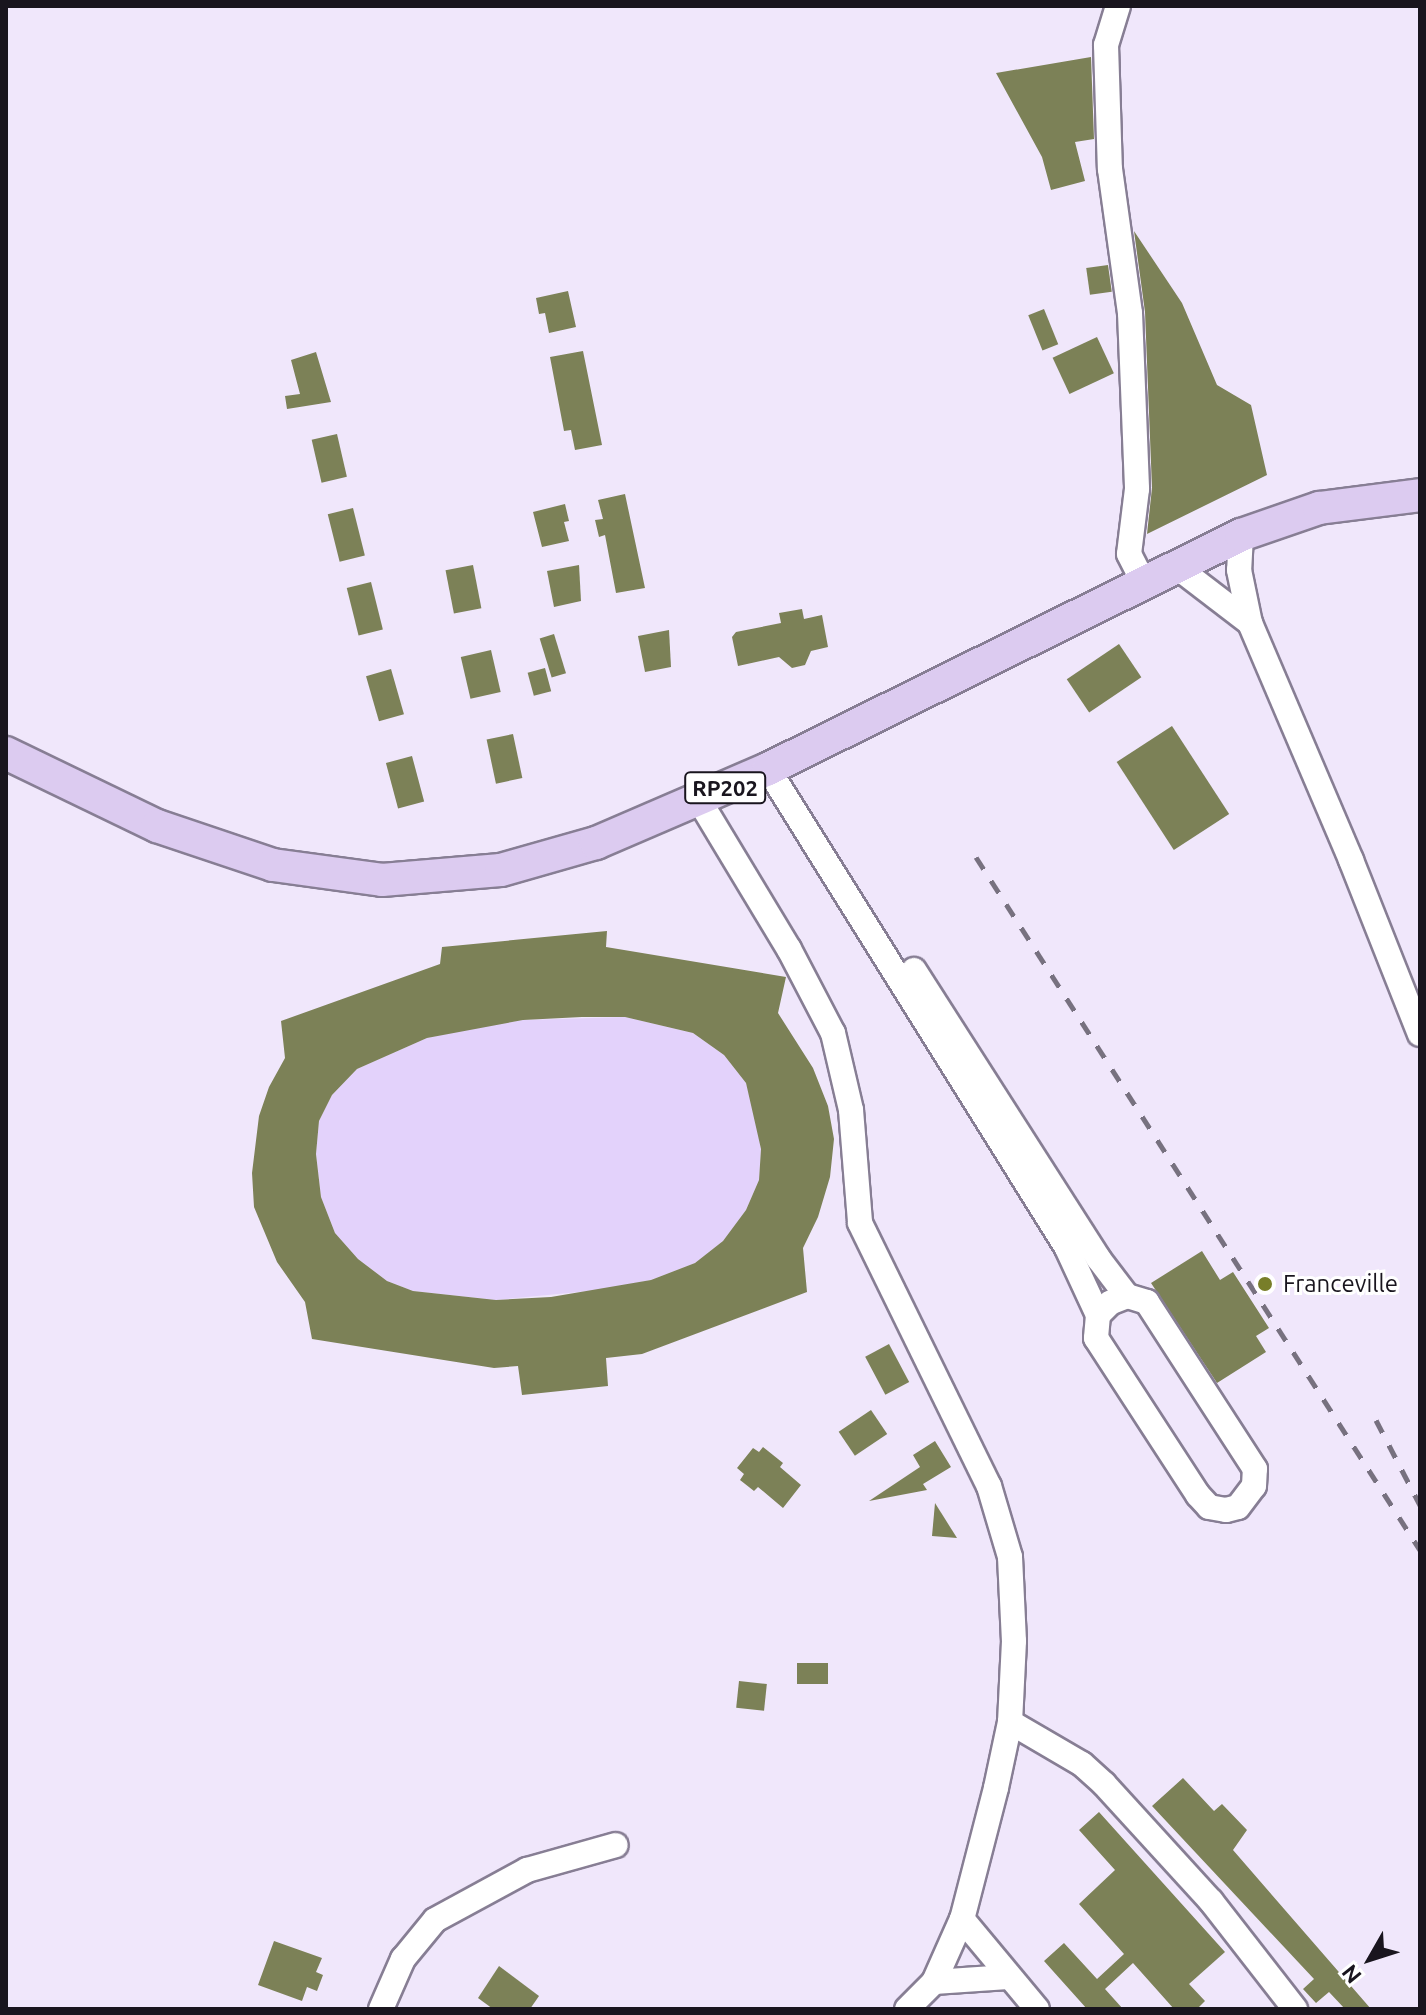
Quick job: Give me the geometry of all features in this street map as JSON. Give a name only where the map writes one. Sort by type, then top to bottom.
[{"type":"main road","name":"RP202","points":[[6,753],[129,813],[273,865],[382,880],[501,870],[596,843],[768,769],[1241,535],[1319,508],[1420,495]]},
{"type":"street","points":[[1118,6],[1106,45],[1110,169],[1130,313],[1137,489],[1129,554],[1143,582]]},
{"type":"street","points":[[1241,535],[1239,570],[1250,623],[1351,860],[1420,1034]]},
{"type":"street","points":[[1177,567],[1250,623]]},
{"type":"street","points":[[768,769],[1066,1246],[1098,1315],[1096,1338],[1198,1495],[1209,1507],[1226,1510],[1238,1507],[1254,1486],[1255,1469],[1147,1302],[1127,1296],[1098,1258],[912,968],[882,949]]},
{"type":"street","points":[[699,800],[789,949],[833,1033],[851,1110],[860,1223],[989,1486],[1010,1557],[1014,1641],[1010,1722],[962,1919],[934,1982],[907,2009]]},
{"type":"street","points":[[1098,1315],[1110,1303],[1127,1296]]},
{"type":"street","points":[[1010,1722],[1082,1764],[1104,1784],[1211,1901],[1295,2009]]},
{"type":"street","points":[[381,2009],[403,1959],[435,1920],[527,1870],[616,1845]]},
{"type":"street","points":[[962,1919],[1037,2009]]},
{"type":"street","points":[[934,1982],[1008,1977]]},
{"type":"shaded area","points":[[625,1017],[693,1033],[724,1055],[746,1083],[756,1117],[761,1149],[759,1180],[746,1210],[723,1241],[695,1263],[651,1280],[600,1290],[496,1300],[413,1291],[387,1281],[358,1259],[335,1233],[321,1197],[316,1154],[319,1121],[332,1095],[357,1069],[427,1038],[469,1029],[523,1020]]},
{"type":"building","points":[[1091,57],[1094,139],[1075,142],[1085,181],[1051,190],[1042,157],[996,73]]},
{"type":"building","points":[[1134,231],[1182,303],[1217,385],[1251,405],[1267,475],[1147,534],[1152,488],[1145,312]]},
{"type":"building","points":[[1108,265],[1112,292],[1090,295],[1086,268]]},
{"type":"building","points":[[568,291],[576,327],[549,333],[545,313],[539,314],[536,298]]},
{"type":"building","points":[[1044,309],[1058,344],[1042,351],[1028,315]]},
{"type":"building","points":[[1097,337],[1114,373],[1069,394],[1053,358]]},
{"type":"building","points":[[583,351],[602,445],[575,450],[571,430],[564,431],[550,357]]},
{"type":"building","points":[[316,352],[331,402],[287,409],[285,396],[300,394],[291,360]]},
{"type":"building","points":[[337,434],[347,477],[322,483],[312,440]]},
{"type":"building","points":[[625,494],[645,588],[616,593],[605,535],[599,537],[595,520],[603,519],[598,500]]},
{"type":"building","points":[[565,504],[569,521],[564,522],[569,541],[542,547],[533,512]]},
{"type":"building","points":[[353,508],[365,556],[340,562],[328,514]]},
{"type":"building","points":[[473,565],[481,608],[454,614],[446,570]]},
{"type":"building","points":[[579,565],[581,601],[554,607],[547,571]]},
{"type":"building","points":[[371,582],[383,630],[359,636],[347,588]]},
{"type":"building","points":[[802,609],[804,619],[822,615],[828,647],[811,651],[805,665],[792,668],[779,657],[738,666],[732,637],[736,632],[781,623],[779,613]]},
{"type":"building","points":[[669,630],[671,667],[645,672],[638,636]]},
{"type":"building","points":[[554,634],[566,673],[552,678],[540,638]]},
{"type":"building","points":[[1119,644],[1141,677],[1089,712],[1067,679]]},
{"type":"building","points":[[491,650],[501,692],[470,699],[461,657]]},
{"type":"building","points":[[545,668],[551,691],[534,696],[528,673]]},
{"type":"building","points":[[391,669],[404,714],[379,721],[366,676]]},
{"type":"building","points":[[1172,726],[1229,814],[1174,850],[1117,762]]},
{"type":"building","points":[[513,734],[522,778],[496,784],[487,740]]},
{"type":"building","points":[[412,756],[424,801],[398,808],[386,763]]},
{"type":"building","points":[[607,931],[606,947],[786,977],[778,1013],[813,1068],[828,1106],[834,1139],[830,1177],[818,1217],[803,1248],[807,1292],[642,1354],[606,1358],[608,1386],[522,1395],[518,1366],[494,1368],[312,1339],[305,1302],[277,1262],[254,1207],[252,1173],[259,1116],[269,1087],[285,1058],[281,1021],[440,964],[442,947]],"holes":[[[625,1017],[693,1033],[724,1055],[746,1083],[761,1149],[759,1180],[746,1210],[723,1241],[695,1263],[651,1280],[551,1297],[496,1300],[413,1291],[387,1281],[358,1259],[335,1233],[321,1197],[316,1154],[319,1121],[332,1095],[357,1069],[427,1038],[523,1020]]]},
{"type":"building","points":[[1202,1251],[1220,1280],[1233,1272],[1269,1328],[1256,1336],[1266,1352],[1217,1383],[1151,1283]]},
{"type":"building","points":[[889,1344],[909,1382],[885,1395],[865,1357]]},
{"type":"building","points":[[871,1410],[887,1434],[855,1456],[839,1432]]},
{"type":"building","points":[[935,1441],[951,1467],[923,1484],[927,1490],[869,1501],[920,1467],[913,1455]]},
{"type":"building","points":[[763,1447],[783,1463],[780,1467],[801,1485],[783,1508],[758,1487],[754,1491],[740,1480],[744,1474],[737,1468],[753,1448],[759,1452]]},
{"type":"building","points":[[935,1503],[957,1538],[932,1536]]},
{"type":"building","points":[[797,1663],[828,1663],[828,1684],[797,1684]]},
{"type":"building","points":[[739,1681],[767,1684],[764,1711],[736,1708]]},
{"type":"building","points":[[1183,1778],[1214,1811],[1222,1804],[1247,1830],[1233,1850],[1371,2009],[1345,2009],[1329,1992],[1316,2003],[1303,1989],[1314,1979],[1152,1806]]},
{"type":"building","points":[[1099,1812],[1225,1952],[1189,1984],[1205,2001],[1197,2009],[1174,2009],[1133,1963],[1105,1989],[1123,2009],[1087,2009],[1044,1961],[1064,1943],[1097,1979],[1124,1954],[1079,1904],[1115,1870],[1079,1830]]},
{"type":"building","points":[[274,1941],[322,1958],[316,1972],[323,1975],[317,1991],[307,1987],[302,2001],[258,1985]]},
{"type":"building","points":[[499,1966],[539,1996],[530,2009],[493,2009],[478,1998]]},
{"type":"railway","points":[[976,857],[1420,1550]]},
{"type":"railway","points":[[1376,1420],[1420,1505]]},
{"type":"place","name":"Franceville","points":[[1265,1284]]}]
